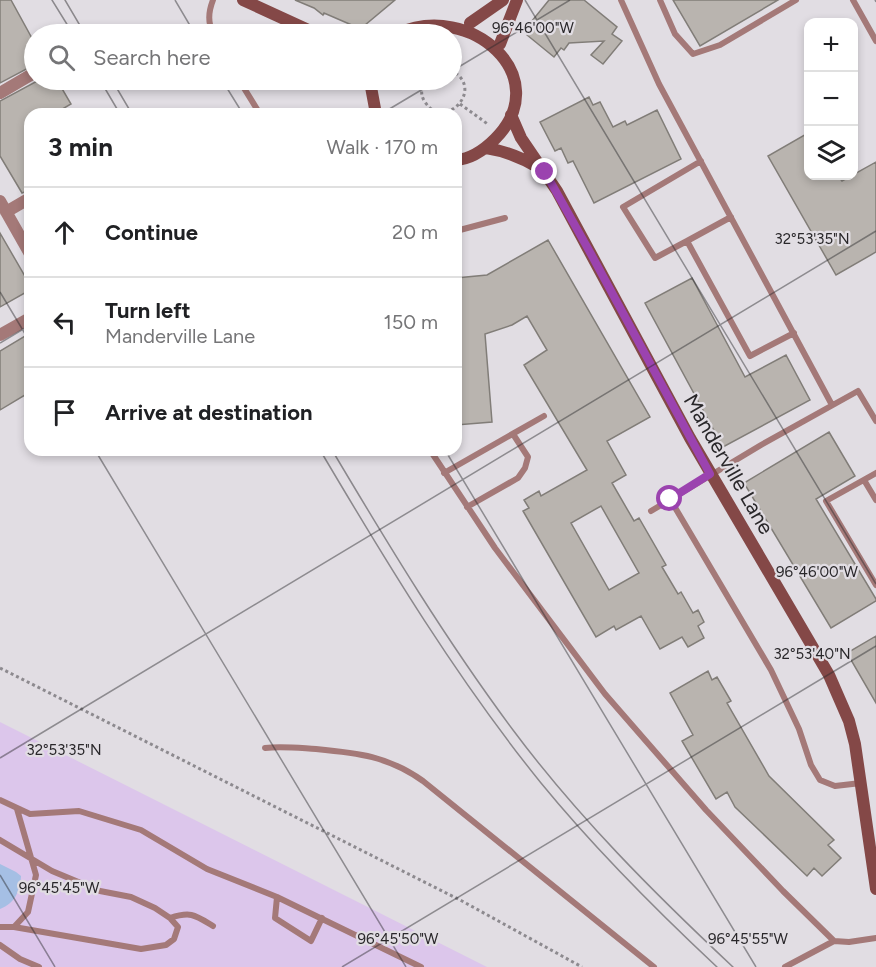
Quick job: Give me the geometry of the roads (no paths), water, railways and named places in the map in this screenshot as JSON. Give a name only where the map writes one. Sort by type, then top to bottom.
[{"type":"street","points":[[243,0],[295,24]]},
{"type":"street","points":[[470,23],[503,0]]},
{"type":"street","points":[[500,44],[518,0]]},
{"type":"street","points":[[416,24],[444,18],[470,23],[500,44],[510,61],[515,80],[515,100],[511,115],[499,135],[486,148],[462,158]]},
{"type":"street","points":[[0,93],[24,79]]},
{"type":"street","points":[[372,90],[374,108]]},
{"type":"street","name":"Manderville Lane","points":[[511,115],[521,138],[545,172],[591,254],[710,474],[829,675],[849,722],[861,783],[876,889]]},
{"type":"street","points":[[486,148],[506,151],[545,172]]},
{"type":"street","points":[[24,200],[3,206],[24,243]]},
{"type":"street","points":[[2,330],[24,321]]},
{"type":"lane","points":[[210,24],[208,11],[213,0]]},
{"type":"lane","points":[[621,0],[659,84],[832,405]]},
{"type":"lane","points":[[660,0],[675,34],[693,54],[720,45],[796,0]]},
{"type":"lane","points":[[853,0],[876,41]]},
{"type":"lane","points":[[245,90],[256,108]]},
{"type":"lane","points":[[701,161],[623,207],[656,258],[731,217]]},
{"type":"lane","points":[[462,230],[505,219]]},
{"type":"lane","points":[[687,241],[750,356],[794,333]]},
{"type":"lane","points":[[651,511],[710,474],[858,391],[876,421]]},
{"type":"lane","points":[[444,473],[544,416]]},
{"type":"lane","points":[[467,507],[518,478],[525,468],[528,457],[513,434]]},
{"type":"lane","points":[[434,456],[495,548],[605,694],[706,810],[834,941]]},
{"type":"lane","points":[[876,473],[826,501],[876,585]]},
{"type":"lane","points":[[864,480],[876,500]]},
{"type":"lane","points":[[670,499],[779,684],[799,729],[811,765],[820,780],[835,786],[861,783]]},
{"type":"lane","points":[[265,748],[281,746],[361,753],[405,768],[654,967]]},
{"type":"lane","points":[[0,800],[30,814],[79,811],[141,830],[207,869],[277,897],[422,967]]},
{"type":"lane","points":[[14,927],[28,912],[36,875],[17,809]]},
{"type":"lane","points":[[0,840],[52,871],[100,891],[131,897],[170,918],[177,927],[174,939],[166,945],[141,949],[14,927],[0,927]]},
{"type":"lane","points":[[277,897],[274,918],[311,941],[322,918]]},
{"type":"lane","points":[[170,918],[183,914],[194,914],[213,926]]},
{"type":"lane","points":[[785,967],[834,941],[849,942],[876,938]]},
{"type":"lane","points":[[0,945],[20,959],[39,967]]},
{"type":"water","points":[[0,864],[21,876],[16,896],[0,909]]},
{"type":"tram line","points":[[52,0],[67,24]]},
{"type":"tram line","points":[[65,0],[79,24]]},
{"type":"tram line","points":[[106,90],[116,108]]},
{"type":"tram line","points":[[118,90],[128,108]]},
{"type":"tram line","points":[[324,456],[424,621],[510,744],[604,855],[717,967]]},
{"type":"tram line","points":[[336,456],[441,627],[513,730],[590,824],[674,911],[733,967]]}]
